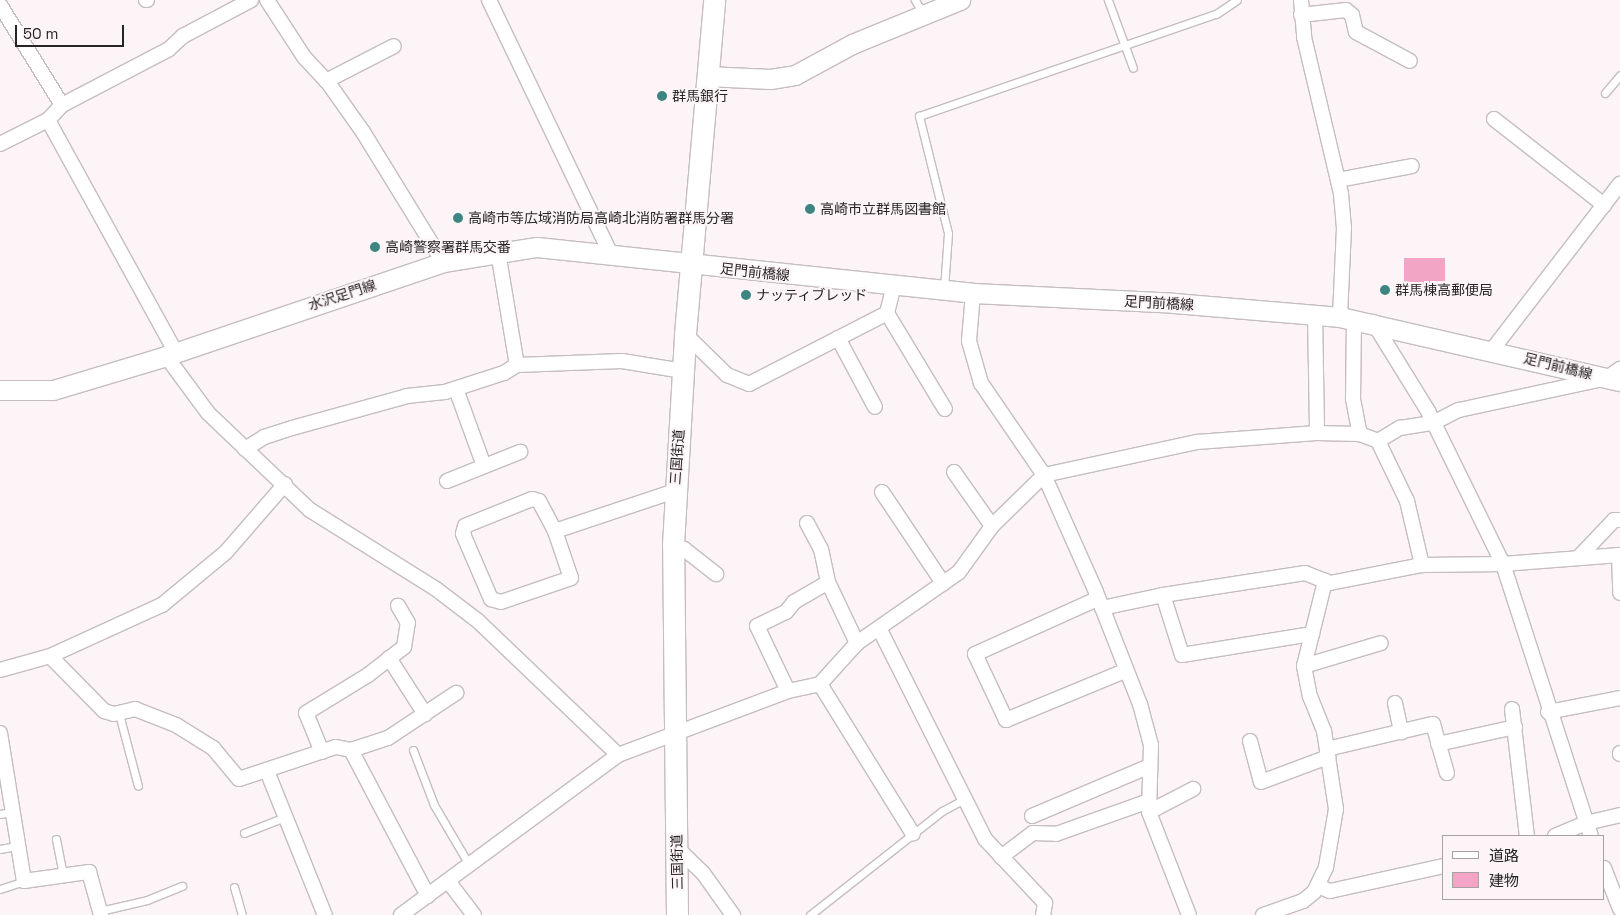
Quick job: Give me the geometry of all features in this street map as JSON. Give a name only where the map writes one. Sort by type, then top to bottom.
[{"type":"main road","name":"三国街道","points":[[677,915],[673,545],[675,491],[685,334],[714,0]]},
{"type":"main road","points":[[707,76],[770,79],[795,75],[919,7],[960,0]]},
{"type":"main road","name":"水沢足門線","points":[[0,390],[53,390],[170,354],[443,262],[498,252],[537,248],[611,255],[691,266]]},
{"type":"main road","name":"足門前橋線","points":[[691,266],[974,293],[1315,314],[1373,322],[1492,350],[1616,376]]},
{"type":"street","points":[[0,144],[48,120],[62,106],[169,49],[183,36],[250,0]]},
{"type":"street","points":[[267,0],[304,57],[326,81],[363,132],[443,262]]},
{"type":"street","points":[[489,0],[611,255]]},
{"type":"street","points":[[1301,0],[1301,15],[1338,180],[1344,228],[1347,318],[1353,399],[1360,434]]},
{"type":"street","points":[[0,5],[62,106]]},
{"type":"street","points":[[1301,15],[1346,10],[1352,15],[1356,32],[1410,61]]},
{"type":"street","points":[[326,81],[394,46]]},
{"type":"street","points":[[1494,119],[1604,205]]},
{"type":"street","points":[[48,120],[170,354],[208,413],[244,449],[285,484],[310,510],[436,589],[478,621],[618,755]]},
{"type":"street","points":[[1338,180],[1412,166]]},
{"type":"street","points":[[1492,350],[1620,184]]},
{"type":"street","points":[[498,252],[517,365]]},
{"type":"street","points":[[894,285],[887,313],[944,409]]},
{"type":"street","points":[[974,293],[969,341],[981,383],[1044,475],[1140,704],[1151,745],[1149,807],[1189,915]]},
{"type":"street","points":[[685,334],[727,375],[749,384],[887,313]]},
{"type":"street","points":[[1315,314],[1317,433]]},
{"type":"street","points":[[1373,322],[1433,423],[1503,564],[1548,712],[1591,835]]},
{"type":"street","points":[[838,338],[875,407]]},
{"type":"street","points":[[244,449],[264,437],[292,428],[407,396],[456,389],[504,373],[517,365],[622,361],[683,371]]},
{"type":"street","points":[[1378,441],[1400,428],[1433,423],[1459,410],[1616,376]]},
{"type":"street","points":[[456,389],[484,466]]},
{"type":"street","points":[[401,915],[470,866],[618,755],[675,736],[788,691],[820,684],[857,643],[880,630],[959,572],[992,526],[1044,475],[1197,442],[1317,433],[1360,434],[1378,441],[1408,501],[1422,565]]},
{"type":"street","points":[[447,481],[520,452]]},
{"type":"street","points":[[954,472],[992,526]]},
{"type":"street","points":[[0,670],[50,656],[162,605],[226,552],[285,484]]},
{"type":"street","points":[[555,531],[675,491]]},
{"type":"street","points":[[882,492],[943,583]]},
{"type":"street","points":[[532,499],[540,501],[555,531],[571,578],[501,602],[491,599],[463,534],[465,526],[532,499]]},
{"type":"street","points":[[1578,558],[1614,520],[1620,520]]},
{"type":"street","points":[[807,523],[821,549],[828,582],[857,643]]},
{"type":"street","points":[[673,545],[684,550],[716,574]]},
{"type":"street","points":[[1125,671],[1006,720],[975,654],[1099,603],[1305,573],[1330,583],[1422,565],[1503,564],[1619,555],[1620,593]]},
{"type":"street","points":[[1263,915],[1304,901],[1318,886],[1326,866],[1336,809],[1328,753],[1304,666],[1325,581]]},
{"type":"street","points":[[788,691],[757,626],[786,612],[794,602],[828,582]]},
{"type":"street","points":[[1163,594],[1182,656],[1312,634]]},
{"type":"street","points":[[322,752],[306,713],[404,647],[408,623],[398,606]]},
{"type":"street","points":[[880,630],[985,839],[1045,903],[1043,915]]},
{"type":"street","points":[[1304,666],[1381,643]]},
{"type":"street","points":[[50,656],[104,710],[118,714],[135,709],[176,725],[213,748],[239,779],[341,746],[351,750],[388,738],[456,693]]},
{"type":"street","points":[[389,658],[425,714]]},
{"type":"street","points":[[820,684],[913,834]]},
{"type":"street","points":[[1548,712],[1620,698]]},
{"type":"street","points":[[1395,703],[1401,732]]},
{"type":"street","points":[[1512,709],[1528,835]]},
{"type":"street","points":[[1250,741],[1261,782],[1328,753],[1433,724],[1447,773]]},
{"type":"street","points":[[1438,744],[1515,727]]},
{"type":"street","points":[[1,742],[5,813],[17,846],[24,881],[63,874],[89,872],[100,913]]},
{"type":"street","points":[[351,750],[428,896]]},
{"type":"street","points":[[1032,816],[1150,766]]},
{"type":"street","points":[[267,771],[325,915]]},
{"type":"street","points":[[1000,857],[1033,833],[1056,834],[1149,807],[1193,789]]},
{"type":"street","points":[[1557,835],[1586,823],[1620,815]]},
{"type":"street","points":[[676,847],[703,873],[733,915]]},
{"type":"street","points":[[1318,886],[1330,891],[1442,866]]},
{"type":"street","points":[[1605,871],[1620,909]]},
{"type":"street","points":[[448,881],[474,915]]},
{"type":"lane","points":[[1108,0],[1133,68]]},
{"type":"lane","points":[[944,289],[948,233],[919,116],[1125,47],[1216,14],[1237,0]]},
{"type":"lane","points":[[1605,93],[1620,75]]},
{"type":"lane","points":[[118,714],[138,786]]},
{"type":"lane","points":[[413,750],[434,805],[470,866]]},
{"type":"lane","points":[[810,915],[942,811],[964,800]]},
{"type":"lane","points":[[244,833],[285,818]]},
{"type":"lane","points":[[56,839],[63,874]]},
{"type":"lane","points":[[0,849],[17,846]]},
{"type":"lane","points":[[0,889],[24,881]]},
{"type":"lane","points":[[100,913],[148,900],[182,886]]},
{"type":"lane","points":[[234,887],[242,915]]},
{"type":"building","points":[[1404,258],[1445,258],[1445,281],[1432,281],[1432,293],[1404,293]]},
{"type":"place","name":"群馬銀行","points":[[662,96]]},
{"type":"place","name":"高崎市立群馬図書館","points":[[810,209]]},
{"type":"place","name":"高崎市等広域消防局高崎北消防署群馬分署","points":[[458,218]]},
{"type":"place","name":"高崎警察署群馬交番","points":[[375,247]]},
{"type":"place","name":"群馬棟高郵便局","points":[[1385,290]]},
{"type":"place","name":"ナッティブレッド","points":[[746,295]]}]
